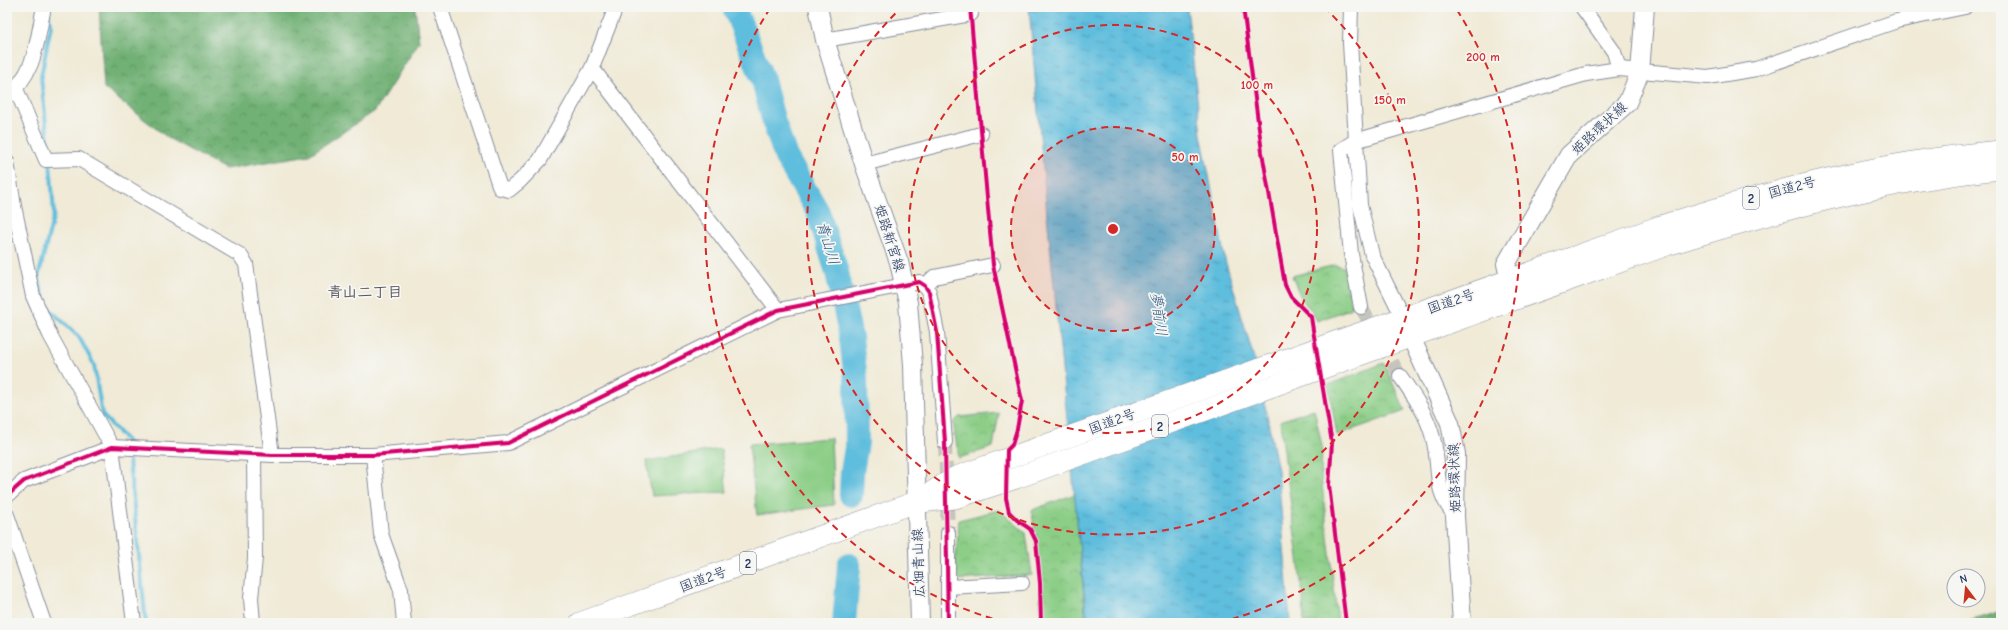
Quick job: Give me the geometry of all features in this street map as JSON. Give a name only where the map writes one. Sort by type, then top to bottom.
[{"type":"highway","name":"国道2号","points":[[916,502],[955,498],[1016,478],[1302,364],[1403,318],[1728,204],[1813,182],[1882,167],[2001,151]]},
{"type":"highway","name":"国道2号","points":[[580,623],[916,502],[956,477],[1014,456],[1302,364],[1410,337],[1667,244],[1834,197],[1890,185],[2001,169]]},
{"type":"main road","name":"姫路新宮線","points":[[818,7],[825,40],[864,164],[887,224],[904,284],[911,334],[916,502]]},
{"type":"main road","name":"姫路環状線","points":[[1510,281],[1506,264],[1569,155],[1627,103],[1640,72],[1644,7]]},
{"type":"main road","name":"姫路環状線","points":[[1403,318],[1410,337],[1450,423],[1456,454],[1455,516],[1462,623]]},
{"type":"main road","name":"広畑青山線","points":[[916,502],[920,623]]},
{"type":"street","points":[[44,7],[31,68],[11,92],[46,160],[79,159],[240,255],[246,264],[272,455]]},
{"type":"street","points":[[440,7],[500,188],[509,190],[540,160],[592,68],[616,7]]},
{"type":"street","points":[[1351,7],[1350,43],[1360,205],[1372,255],[1403,318]]},
{"type":"street","points":[[1582,7],[1614,52],[1619,69]]},
{"type":"street","points":[[1361,307],[1351,254],[1341,150],[1355,141],[1586,74],[1619,69],[1708,78],[1756,69],[1896,21],[1966,7]]},
{"type":"street","points":[[825,40],[971,14]]},
{"type":"street","points":[[592,68],[778,310]]},
{"type":"street","points":[[864,164],[981,134]]},
{"type":"street","points":[[7,162],[14,206],[33,296],[50,335],[121,447],[134,623]]},
{"type":"street","points":[[925,286],[934,277],[993,265]]},
{"type":"street","points":[[7,496],[24,481],[121,447],[272,455],[373,455],[508,443],[778,310],[836,297],[919,282],[925,286],[929,292],[937,332],[945,442]]},
{"type":"street","points":[[1400,376],[1421,405],[1433,438],[1444,503],[1455,516]]},
{"type":"street","points":[[253,623],[251,598],[255,558],[254,454]]},
{"type":"street","points":[[373,455],[381,534],[401,590],[404,623]]},
{"type":"street","points":[[7,515],[44,623]]},
{"type":"street","points":[[948,533],[948,623]]},
{"type":"street","points":[[948,587],[1022,583]]},
{"type":"green space","points":[[99,7],[415,7],[419,42],[375,111],[309,155],[225,169],[168,138],[104,88]]},
{"type":"green space","points":[[1335,265],[1344,267],[1352,308],[1317,321],[1312,311],[1302,300],[1292,276]]},
{"type":"green space","points":[[1384,363],[1405,411],[1337,435],[1328,385]]},
{"type":"green space","points":[[1314,409],[1322,446],[1321,476],[1338,623],[1304,623],[1303,597],[1280,421]]},
{"type":"green space","points":[[999,413],[993,447],[959,458],[953,423],[959,417]]},
{"type":"green space","points":[[831,438],[834,505],[757,515],[749,444]]},
{"type":"green space","points":[[721,449],[727,492],[652,496],[646,461]]},
{"type":"green space","points":[[1075,494],[1086,623],[1042,623],[1040,583],[1032,510]]},
{"type":"green space","points":[[999,510],[1026,533],[1032,575],[954,580],[959,520]]},
{"type":"green space","points":[[2001,611],[2001,623],[1963,623]]},
{"type":"water","name":"夢前川","points":[[1029,7],[1187,7],[1201,134],[1225,260],[1259,375],[1278,471],[1290,623],[1087,623],[1047,215]]},
{"type":"waterway","name":"青山川","points":[[734,7],[763,80],[773,119],[786,157],[818,212],[837,272],[851,338],[856,380],[857,442],[852,472],[851,495]]},
{"type":"waterway","points":[[48,13],[51,25],[41,77],[49,153]]},
{"type":"waterway","points":[[50,161],[54,214],[38,278],[45,305],[79,337],[94,365],[102,415],[127,441],[146,623]]},
{"type":"waterway","name":"青山川","points":[[844,623],[849,565]]},
{"type":"tunnel","points":[[1361,307],[1400,376]]},
{"type":"tunnel","points":[[945,442],[948,533]]},
{"type":"cycle path","points":[[970,7],[993,265],[1022,401],[1017,429],[1012,445],[1007,450],[1006,498],[1009,512],[1030,529],[1036,541],[1040,583],[1041,623]]},
{"type":"cycle path","points":[[1243,7],[1262,152],[1285,285],[1291,297],[1311,317],[1332,443],[1329,485],[1346,623]]},
{"type":"cycle path","points":[[7,496],[24,481],[112,447],[272,455],[373,455],[508,443],[778,310],[919,282],[925,286],[929,292],[937,332],[945,442],[948,623]]},
{"type":"district","name":"青山二丁目","points":[[365,292]]}]
